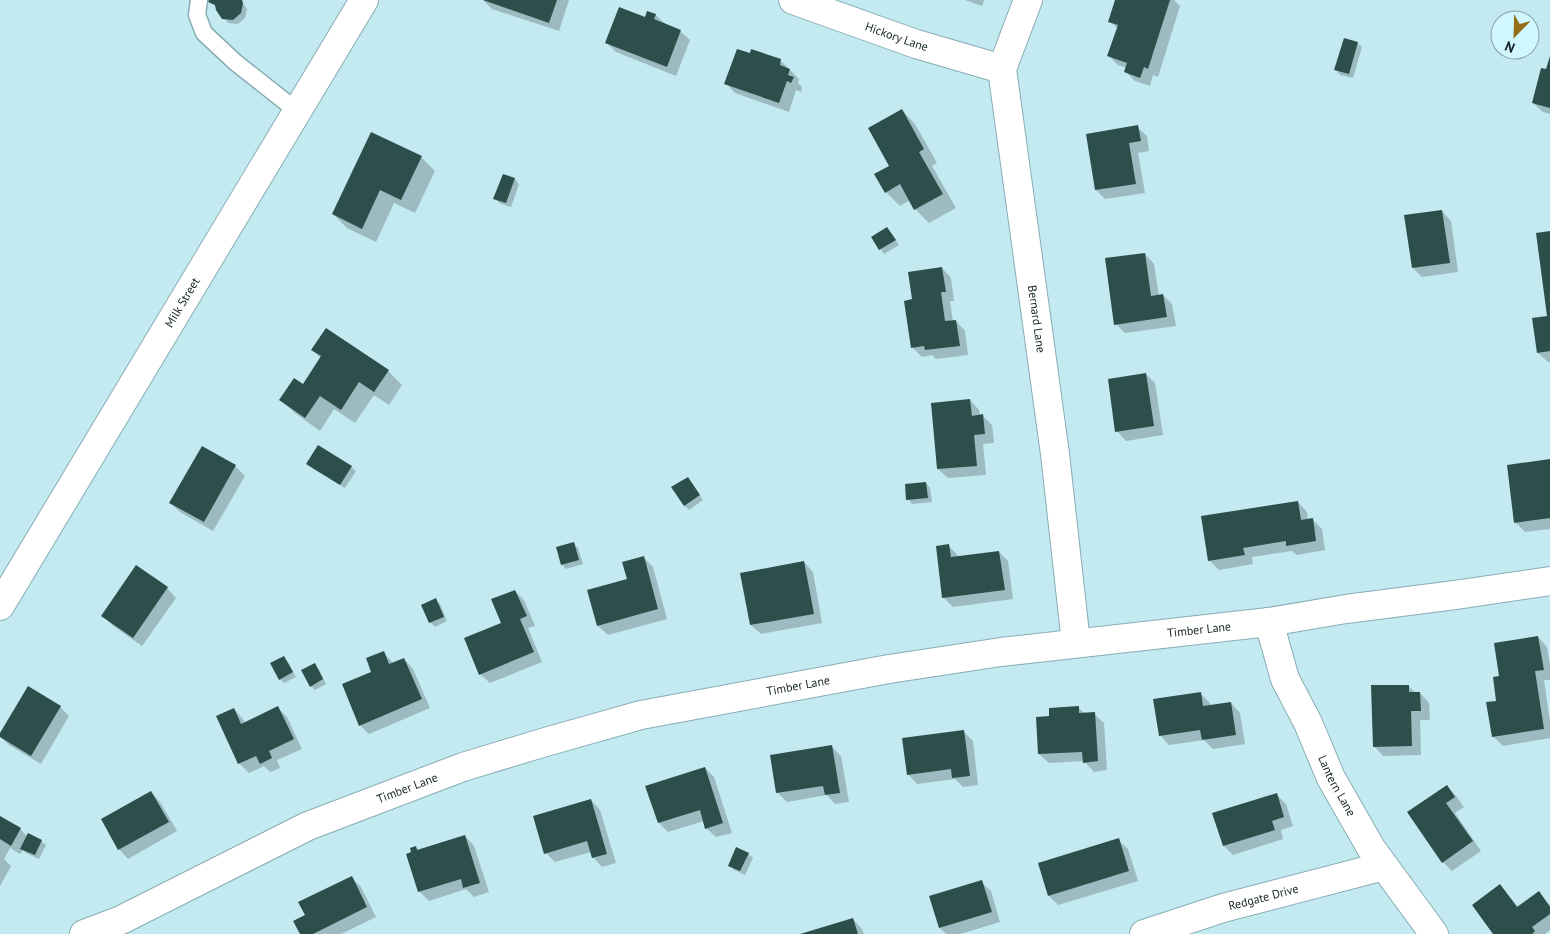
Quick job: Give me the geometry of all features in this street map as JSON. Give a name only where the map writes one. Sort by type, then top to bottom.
[{"type":"street","name":"Milk Street","points":[[0,606],[364,0]]},
{"type":"street","name":"Hickory Lane","points":[[793,0],[916,44],[1002,69]]},
{"type":"street","name":"Bernard Lane","points":[[1028,0],[1002,69],[1055,454],[1076,643]]},
{"type":"street","name":"Timber Lane","points":[[84,934],[121,920],[308,826],[463,767],[542,742],[640,715],[825,680],[992,653],[1269,622],[1346,609],[1455,596],[1550,581]]},
{"type":"street","name":"Lantern Lane","points":[[1269,622],[1285,679],[1308,723],[1331,778],[1371,848],[1434,934]]},
{"type":"street","name":"Redgate Drive","points":[[1144,934],[1223,908],[1384,866]]},
{"type":"lane","points":[[200,0],[197,15],[204,33],[235,62],[298,111]]},
{"type":"building","points":[[209,0],[242,0],[241,13],[233,20],[222,19],[215,5],[208,2]]},
{"type":"building","points":[[483,0],[557,0],[549,23]]},
{"type":"building","points":[[1115,0],[1170,0],[1148,69],[1144,67],[1140,78],[1124,72],[1127,63],[1107,56],[1118,25],[1108,22]]},
{"type":"building","points":[[619,7],[645,17],[647,11],[656,14],[654,19],[681,30],[667,67],[605,43]]},
{"type":"building","points":[[1344,38],[1358,42],[1349,74],[1334,70]]},
{"type":"building","points":[[737,49],[750,53],[751,49],[781,59],[780,65],[790,69],[788,75],[794,77],[791,83],[787,81],[779,103],[724,84]]},
{"type":"building","points":[[1550,56],[1550,108],[1532,103],[1541,68],[1546,69]]},
{"type":"building","points":[[902,109],[924,149],[919,152],[943,194],[914,210],[900,184],[885,193],[874,174],[889,166],[868,128]]},
{"type":"building","points":[[1138,125],[1141,141],[1129,143],[1136,184],[1095,190],[1086,134]]},
{"type":"building","points":[[371,132],[422,156],[401,200],[380,190],[362,229],[332,214]]},
{"type":"building","points":[[503,174],[515,178],[506,203],[493,199]]},
{"type":"building","points":[[1442,210],[1450,263],[1412,268],[1404,215]]},
{"type":"building","points":[[887,227],[896,240],[879,250],[871,237]]},
{"type":"building","points":[[1550,231],[1550,351],[1537,353],[1532,318],[1547,316],[1536,233]]},
{"type":"building","points":[[1145,253],[1151,296],[1163,294],[1167,317],[1114,325],[1105,258]]},
{"type":"building","points":[[942,267],[946,292],[941,292],[945,321],[956,320],[960,346],[925,350],[924,346],[911,348],[904,301],[912,299],[908,272]]},
{"type":"building","points":[[326,328],[389,370],[374,392],[359,382],[341,410],[320,396],[305,418],[279,400],[294,378],[303,384],[321,356],[311,350]]},
{"type":"building","points":[[1146,373],[1154,426],[1115,432],[1108,379]]},
{"type":"building","points":[[970,399],[972,416],[983,414],[985,434],[974,435],[977,466],[937,469],[931,403]]},
{"type":"building","points":[[318,445],[352,466],[340,485],[306,464]]},
{"type":"building","points":[[202,446],[236,465],[204,522],[169,503]]},
{"type":"building","points":[[1550,459],[1550,518],[1514,523],[1507,465]]},
{"type":"building","points":[[688,477],[700,495],[684,506],[671,487]]},
{"type":"building","points":[[926,482],[928,498],[906,500],[905,484]]},
{"type":"building","points":[[1298,501],[1301,520],[1313,518],[1316,541],[1286,546],[1286,541],[1243,548],[1245,555],[1208,561],[1201,516]]},
{"type":"building","points":[[574,542],[579,560],[561,565],[556,547]]},
{"type":"building","points":[[949,544],[951,557],[999,551],[1005,590],[942,598],[936,546]]},
{"type":"building","points":[[644,556],[658,609],[597,626],[587,590],[627,579],[622,562]]},
{"type":"building","points":[[804,561],[814,614],[750,625],[740,573]]},
{"type":"building","points":[[136,565],[168,587],[133,638],[101,616]]},
{"type":"building","points":[[515,590],[527,616],[520,619],[534,652],[479,675],[464,638],[501,623],[491,599]]},
{"type":"building","points":[[436,598],[444,617],[429,623],[421,605]]},
{"type":"building","points":[[1538,636],[1544,670],[1535,671],[1544,729],[1492,737],[1486,702],[1496,701],[1493,677],[1499,676],[1494,643]]},
{"type":"building","points":[[384,651],[389,664],[404,658],[422,699],[359,726],[342,684],[371,672],[366,658]]},
{"type":"building","points":[[284,656],[293,672],[279,680],[270,663]]},
{"type":"building","points":[[315,663],[323,679],[310,687],[301,670]]},
{"type":"building","points":[[1371,685],[1409,685],[1409,692],[1420,692],[1421,711],[1411,711],[1412,746],[1373,747]]},
{"type":"building","points":[[28,686],[61,706],[31,756],[0,737],[0,733]]},
{"type":"building","points":[[1201,692],[1203,706],[1231,702],[1236,735],[1202,740],[1200,730],[1159,736],[1153,699]]},
{"type":"building","points":[[278,706],[294,739],[269,751],[272,758],[260,764],[256,756],[238,764],[216,716],[234,708],[241,724]]},
{"type":"building","points":[[1079,706],[1079,713],[1095,712],[1098,761],[1083,763],[1082,752],[1038,754],[1036,717],[1049,716],[1049,708]]},
{"type":"building","points":[[964,730],[970,776],[952,778],[951,769],[907,775],[902,738]]},
{"type":"building","points":[[832,745],[840,793],[825,795],[823,786],[776,793],[770,755]]},
{"type":"building","points":[[705,767],[723,823],[705,829],[700,810],[658,823],[645,786]]},
{"type":"building","points":[[1447,785],[1455,797],[1446,803],[1473,841],[1442,863],[1407,812]]},
{"type":"building","points":[[151,791],[169,822],[118,850],[101,819]]},
{"type":"building","points":[[1277,793],[1284,817],[1272,821],[1275,830],[1223,846],[1212,813]]},
{"type":"building","points":[[591,799],[607,854],[592,858],[587,841],[544,854],[533,816]]},
{"type":"building","points":[[0,816],[21,828],[11,846],[0,839]]},
{"type":"building","points":[[28,833],[42,840],[35,855],[20,849]]},
{"type":"building","points":[[465,835],[480,883],[463,888],[461,879],[418,892],[406,854],[411,852],[410,848],[416,846],[417,850]]},
{"type":"building","points":[[1119,838],[1129,871],[1048,896],[1038,863]]},
{"type":"building","points":[[736,847],[749,853],[740,871],[728,866]]},
{"type":"building","points":[[352,876],[367,907],[313,934],[300,934],[293,921],[305,915],[298,902]]},
{"type":"building","points":[[982,880],[992,912],[939,928],[929,896]]},
{"type":"building","points":[[1500,884],[1517,907],[1539,891],[1550,907],[1550,914],[1532,927],[1535,931],[1532,934],[1493,934],[1472,905]]},
{"type":"building","points":[[853,918],[858,934],[800,934]]}]
